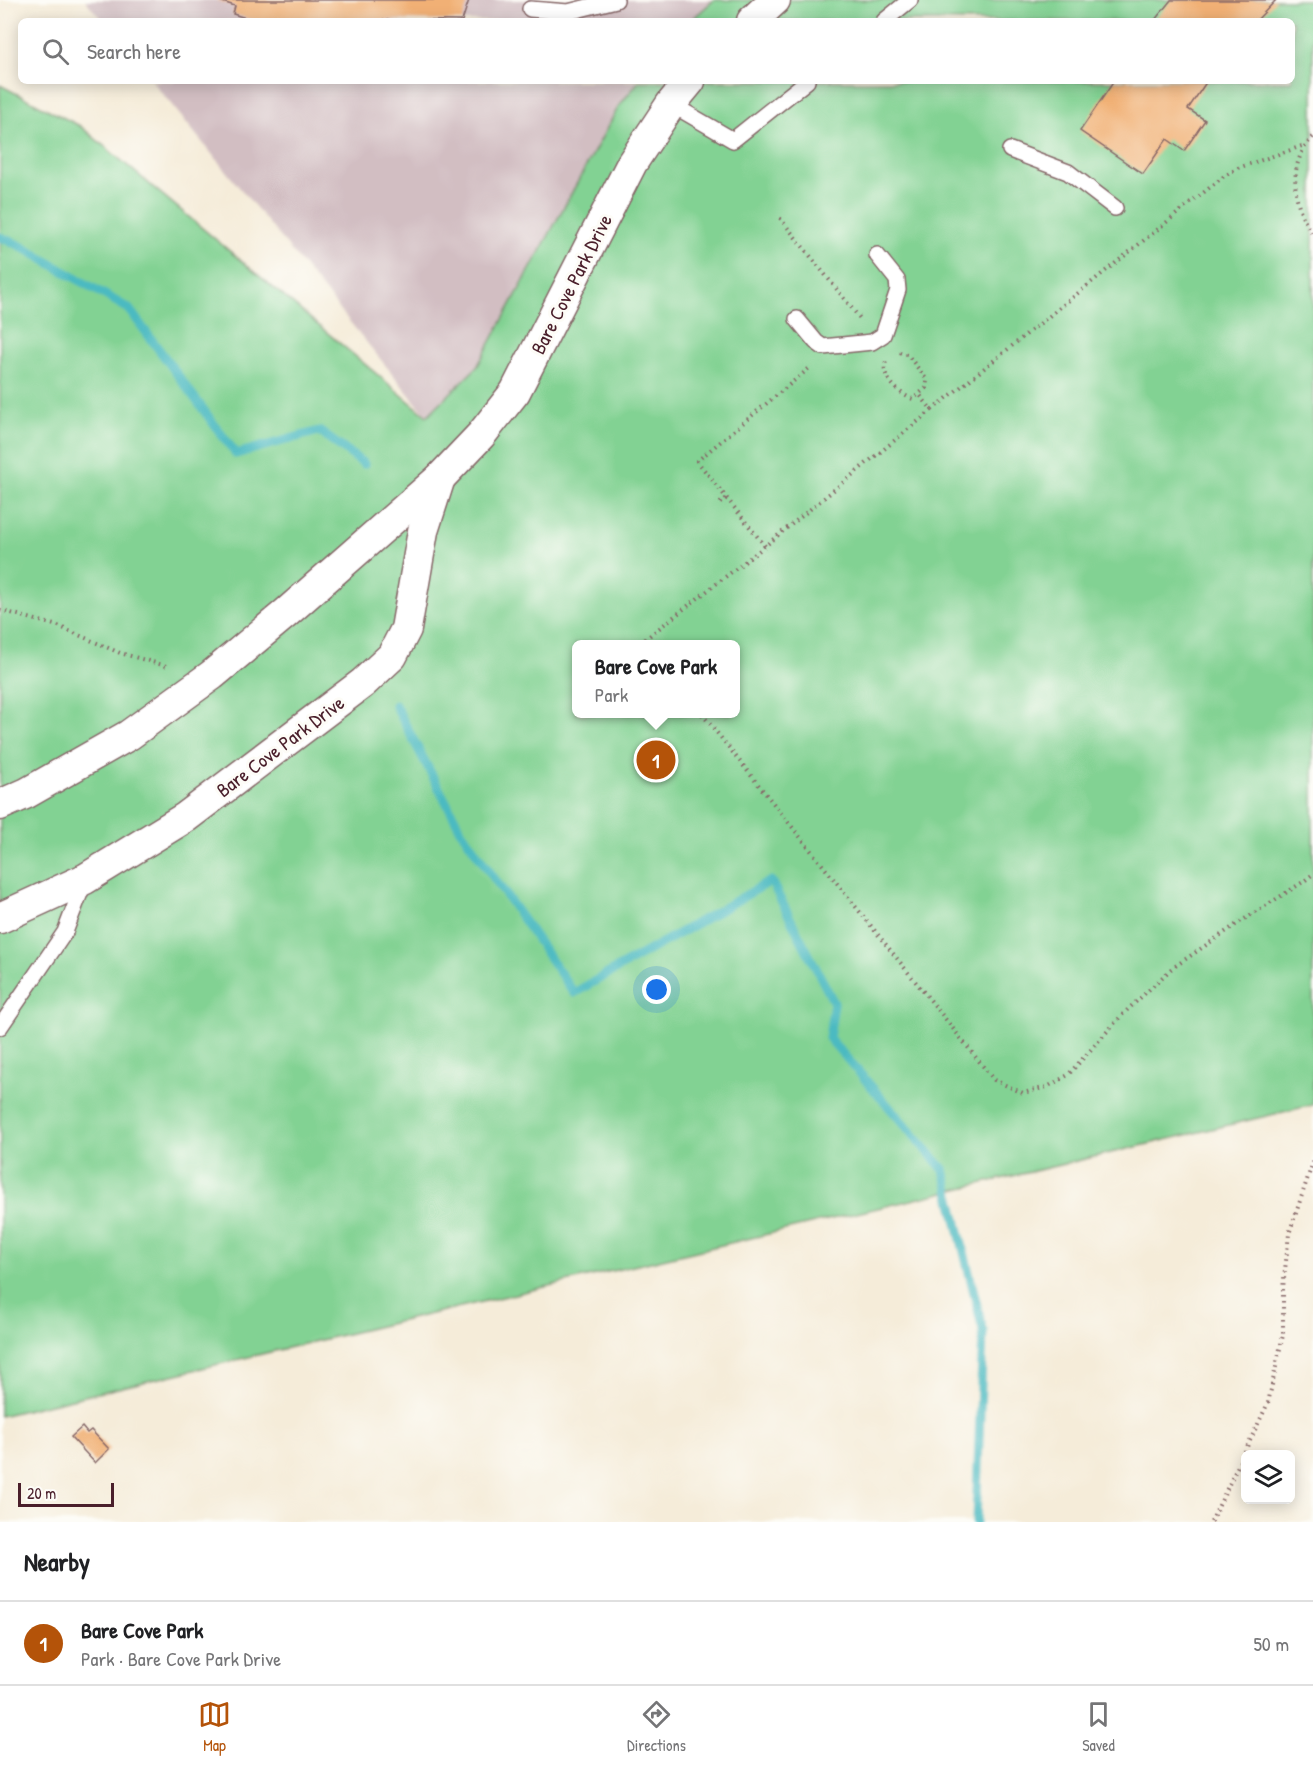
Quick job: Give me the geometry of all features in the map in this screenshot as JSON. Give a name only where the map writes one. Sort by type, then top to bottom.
[{"type":"street","points":[[755,18],[775,0]]},
{"type":"street","name":"Bare Cove Park Drive","points":[[0,805],[129,735],[212,675],[440,478],[481,435],[515,392],[632,162],[671,104],[688,84]]},
{"type":"street","name":"Bare Cove Park Drive","points":[[0,918],[85,879],[186,817],[363,683],[392,656],[406,629],[423,531],[440,478]]},
{"type":"lane","points":[[530,9],[568,12],[616,0]]},
{"type":"lane","points":[[888,18],[910,0]]},
{"type":"lane","points":[[671,104],[733,140],[803,84]]},
{"type":"lane","points":[[1010,150],[1068,172],[1115,208]]},
{"type":"lane","points":[[797,319],[823,347],[872,342],[883,335],[898,290],[897,280],[877,255]]},
{"type":"lane","points":[[0,1027],[64,932],[85,879]]},
{"type":"path","points":[[1313,137],[1305,145],[1296,171],[1296,202],[1303,222],[1313,235]]},
{"type":"path","points":[[644,640],[765,546],[1223,177],[1238,168],[1305,145]]},
{"type":"path","points":[[765,546],[697,461],[814,364],[832,346]]},
{"type":"path","points":[[919,394],[932,410]]},
{"type":"path","points":[[720,503],[727,498]]},
{"type":"path","points":[[0,610],[58,626],[120,653],[168,667],[212,675]]},
{"type":"path","points":[[705,718],[994,1080],[1023,1093],[1047,1087],[1068,1075],[1122,1015],[1171,969],[1303,882],[1313,873]]},
{"type":"path","points":[[1211,1522],[1268,1402],[1283,1335],[1283,1288],[1289,1234],[1313,1162]]},
{"type":"shaded area","points":[[85,0],[714,0],[693,18],[100,18]]},
{"type":"shaded area","points":[[154,84],[637,84],[619,106],[477,367],[427,416]]},
{"type":"green space","points":[[714,0],[1313,0],[1313,1105],[0,1416],[0,85],[80,126],[427,416],[477,367],[619,106],[637,84],[1295,84],[1295,18],[693,18]]},
{"type":"building","points":[[216,0],[469,0],[463,18],[246,18],[233,14],[235,6]]},
{"type":"building","points":[[1171,0],[1276,0],[1259,18],[1156,18]]},
{"type":"building","points":[[1112,84],[1205,84],[1188,109],[1205,120],[1184,151],[1167,139],[1143,174],[1080,131]]},
{"type":"building","points":[[82,1427],[87,1433],[91,1430],[109,1449],[95,1463],[71,1437]]},
{"type":"waterway","points":[[0,237],[19,245],[129,309],[236,454],[319,431],[364,464]]},
{"type":"waterway","points":[[395,705],[462,832],[574,993],[771,881],[834,1003],[829,1038],[944,1170],[983,1330],[976,1522]]},
{"type":"place","name":"Bare Cove Park","points":[[656,760]]}]
